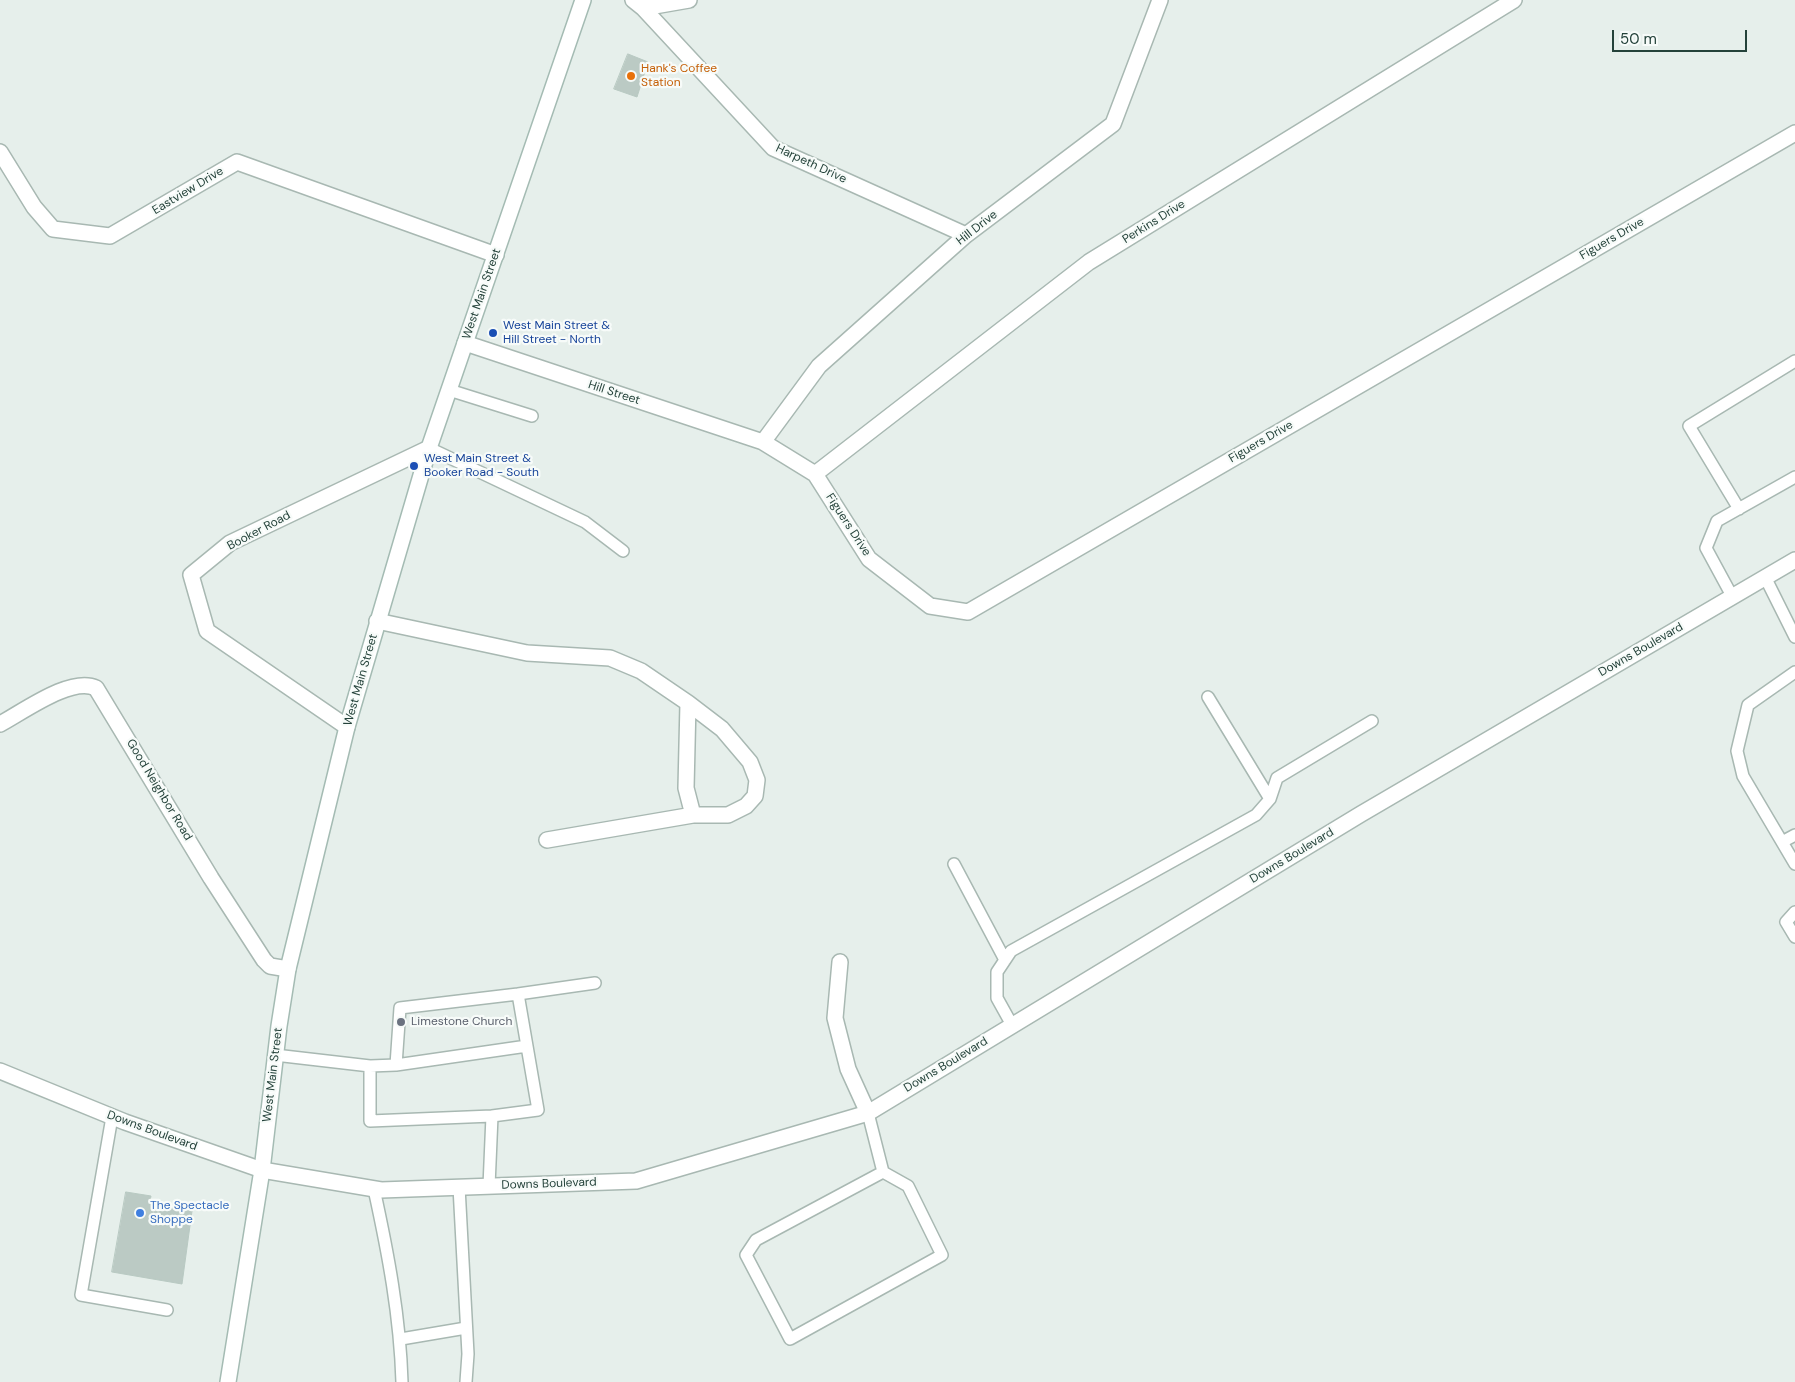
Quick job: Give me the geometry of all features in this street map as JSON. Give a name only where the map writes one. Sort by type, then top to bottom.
[{"type":"street","name":"West Main Street","points":[[228,1382],[262,1170],[275,1055],[288,969],[347,727],[429,448],[583,0]]},
{"type":"street","points":[[638,4],[689,0]]},
{"type":"street","name":"Hill Drive","points":[[763,442],[819,366],[966,235],[1113,124],[1160,0]]},
{"type":"street","name":"Perkins Drive","points":[[815,474],[1090,262],[1514,0]]},
{"type":"street","name":"Harpeth Drive","points":[[638,4],[774,148],[966,235]]},
{"type":"street","name":"Figuers Drive","points":[[763,442],[815,474],[869,559],[930,606],[968,612],[1795,133]]},
{"type":"street","name":"Eastview Drive","points":[[0,152],[34,207],[53,229],[110,236],[237,162],[496,255]]},
{"type":"street","name":"Hill Street","points":[[465,343],[763,442]]},
{"type":"street","name":"Booker Road","points":[[347,727],[207,631],[191,575],[230,543],[429,448]]},
{"type":"street","name":"Downs Boulevard","points":[[0,1071],[112,1117],[262,1170],[374,1189],[636,1181],[868,1113],[1361,814],[1795,560]]},
{"type":"street","points":[[377,621],[526,653],[610,658],[641,671],[722,729],[750,762],[757,780],[754,796],[746,806],[728,815],[693,815],[547,840]]},
{"type":"street","name":"Good Neighbor Road","points":[[0,724],[67,688],[83,684],[96,688],[211,878],[264,960],[270,966],[288,969]]},
{"type":"street","points":[[688,703],[686,780],[693,815]]},
{"type":"street","points":[[840,962],[835,1018],[848,1069],[868,1113]]},
{"type":"lane","points":[[1739,509],[1689,426],[1795,361]]},
{"type":"lane","points":[[449,390],[532,416]]},
{"type":"lane","points":[[429,448],[585,522],[622,551]]},
{"type":"lane","points":[[1732,596],[1706,548],[1717,521],[1795,477]]},
{"type":"lane","points":[[1765,578],[1795,636]]},
{"type":"lane","points":[[1795,672],[1748,705],[1737,751],[1743,776],[1795,864]]},
{"type":"lane","points":[[1208,697],[1270,799]]},
{"type":"lane","points":[[1012,1025],[997,998],[997,972],[1011,951],[1256,815],[1270,799],[1277,778],[1372,721]]},
{"type":"lane","points":[[1782,842],[1795,835]]},
{"type":"lane","points":[[954,864],[1005,960]]},
{"type":"lane","points":[[1795,912],[1786,922],[1795,937]]},
{"type":"lane","points":[[396,1065],[400,1008],[595,983]]},
{"type":"lane","points":[[370,1066],[370,1121],[492,1116],[538,1110],[518,994]]},
{"type":"lane","points":[[275,1055],[370,1066],[396,1065],[528,1046]]},
{"type":"lane","points":[[868,1113],[883,1172],[908,1186],[942,1255],[790,1339],[746,1255],[756,1240],[883,1172]]},
{"type":"lane","points":[[489,1186],[492,1116]]},
{"type":"lane","points":[[112,1117],[81,1294],[167,1310]]},
{"type":"lane","points":[[459,1187],[466,1328],[466,1382]]},
{"type":"lane","points":[[374,1189],[391,1266],[401,1339],[402,1382]]},
{"type":"lane","points":[[401,1339],[466,1328]]},
{"type":"building","name":"Hank's Coffee Station","points":[[628,54],[648,62],[637,97],[614,89]]},
{"type":"building","points":[[126,1192],[151,1196],[150,1201],[167,1204],[167,1207],[192,1211],[182,1284],[112,1272]]},
{"type":"place","name":"Hank's Coffee Station","points":[[631,76]]},
{"type":"place","name":"West Main Street & Hill Street - North","points":[[493,333]]},
{"type":"place","name":"West Main Street & Booker Road - South","points":[[414,466]]},
{"type":"place","name":"Limestone Church","points":[[401,1022]]},
{"type":"place","name":"The Spectacle Shoppe","points":[[140,1213]]}]
